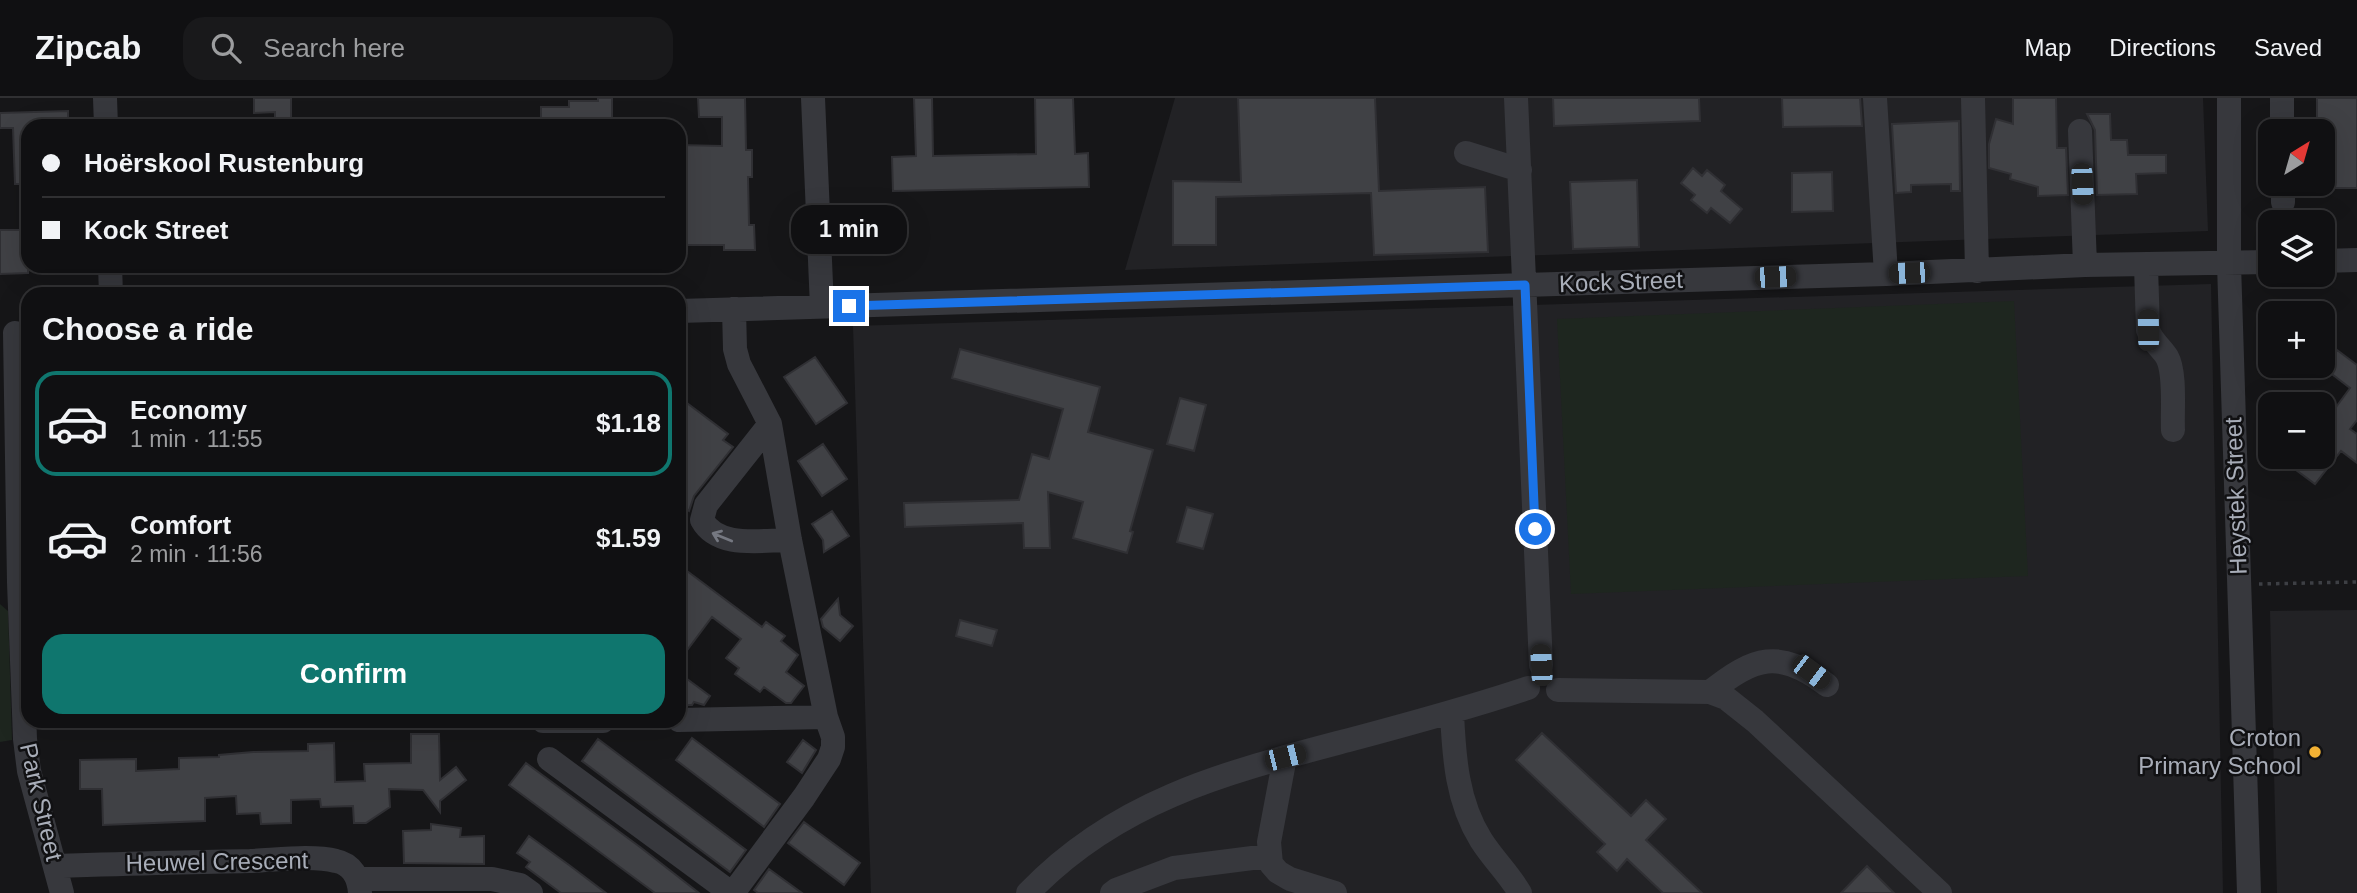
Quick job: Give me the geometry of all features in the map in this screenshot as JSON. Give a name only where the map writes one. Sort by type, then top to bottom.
[{"type":"street","points":[[105,98],[106,119]]},
{"type":"street","points":[[813,98],[822,307]]},
{"type":"street","points":[[1516,98],[1541,665]]},
{"type":"street","points":[[1875,98],[1886,274]]},
{"type":"street","points":[[1973,98],[1977,271]]},
{"type":"street","name":"Heystek Street","points":[[2229,98],[2228,264],[2249,893]]},
{"type":"street","points":[[2282,98],[2282,119]]},
{"type":"street","points":[[2080,131],[2085,265]]},
{"type":"street","points":[[1466,153],[1520,170]]},
{"type":"street","points":[[2335,261],[2357,260]]},
{"type":"street","name":"Kock Street","points":[[686,311],[1886,274],[2085,265],[2258,263]]},
{"type":"street","points":[[2146,266],[2148,330],[2151,340],[2166,356],[2171,367],[2173,430]]},
{"type":"street","points":[[549,759],[732,893],[804,797],[833,747],[769,424],[738,364],[734,309]]},
{"type":"street","name":"Park Street","points":[[14,333],[8,413],[9,582],[21,687]]},
{"type":"street","points":[[769,424],[706,505],[702,520],[707,530],[733,541],[790,540]]},
{"type":"street","points":[[1710,692],[1732,674],[1752,664],[1769,661],[1792,664],[1811,672],[1827,685]]},
{"type":"street","points":[[1541,665],[1550,666],[1557,672],[1560,681],[1558,690],[1551,696],[1542,699],[1533,695],[1528,688],[1526,678],[1531,669],[1541,665]]},
{"type":"street","points":[[1028,893],[1055,865],[1106,829],[1160,799],[1221,775],[1451,713],[1528,688]]},
{"type":"street","points":[[1558,690],[1710,692],[1726,698],[1755,721],[1940,893]]},
{"type":"street","points":[[1451,713],[1454,761],[1469,813],[1480,838],[1520,893]]},
{"type":"street","points":[[686,719],[826,717]]},
{"type":"street","name":"Park Street","points":[[25,728],[29,771],[62,893]]},
{"type":"street","points":[[1285,757],[1268,856],[1271,864],[1284,876],[1335,893]]},
{"type":"street","points":[[1112,893],[1174,869],[1268,856]]},
{"type":"street","name":"Heuwel Crescent","points":[[55,866],[322,860],[346,864],[359,886]]},
{"type":"street","points":[[359,886],[492,879],[520,886],[530,893]]},
{"type":"path","points":[[2239,585],[2357,582]]},
{"type":"shaded area","points":[[1175,98],[2203,98],[2208,231],[1125,270]]},
{"type":"shaded area","points":[[2211,284],[2223,893],[871,893],[853,326]]},
{"type":"shaded area","points":[[2014,301],[2028,576],[1571,594],[1557,319]]},
{"type":"shaded area","points":[[0,604],[8,611],[12,740],[0,742]]},
{"type":"shaded area","name":"Croton Primary School","points":[[2357,610],[2357,893],[2277,893],[2270,611]]},
{"type":"building","points":[[254,98],[291,98],[291,119],[275,119],[275,112],[254,113]]},
{"type":"building","points":[[598,98],[612,98],[612,119],[541,119],[541,107],[569,107],[569,101],[598,101]]},
{"type":"building","points":[[698,98],[745,98],[746,150],[752,150],[752,177],[748,177],[749,225],[754,225],[755,250],[724,250],[724,245],[687,245],[686,145],[722,146],[722,117],[699,117]]},
{"type":"building","points":[[914,98],[932,98],[933,156],[1036,154],[1035,98],[1073,98],[1075,154],[1088,153],[1089,187],[893,191],[892,157],[916,156]]},
{"type":"building","points":[[1238,98],[1375,98],[1379,191],[1485,187],[1488,252],[1374,255],[1371,193],[1216,197],[1216,245],[1173,245],[1173,181],[1241,182]]},
{"type":"building","points":[[1553,98],[1699,98],[1700,121],[1554,126]]},
{"type":"building","points":[[1782,98],[1860,98],[1862,126],[1783,127]]},
{"type":"building","points":[[2013,98],[2056,98],[2057,148],[2066,148],[2068,195],[2038,196],[2038,187],[2010,179],[2011,174],[1989,168],[1989,144],[1996,119],[2013,124]]},
{"type":"building","points":[[2317,98],[2357,98],[2357,188],[2335,188],[2335,119],[2317,119]]},
{"type":"building","points":[[68,111],[68,119],[21,119],[21,184],[15,184],[13,128],[0,128],[0,113]]},
{"type":"building","points":[[2087,114],[2110,114],[2111,140],[2127,140],[2128,155],[2166,155],[2166,173],[2136,174],[2137,194],[2097,195],[2095,130]]},
{"type":"building","points":[[1959,121],[1960,191],[1951,191],[1951,184],[1911,185],[1911,192],[1896,193],[1892,124]]},
{"type":"building","points":[[1693,168],[1702,176],[1707,170],[1725,185],[1721,191],[1742,209],[1730,223],[1711,208],[1707,213],[1691,200],[1695,195],[1681,183]]},
{"type":"building","points":[[1832,172],[1833,211],[1792,212],[1792,173]]},
{"type":"building","points":[[1637,180],[1639,247],[1573,249],[1570,182]]},
{"type":"building","points":[[0,230],[21,230],[21,273],[28,273],[0,274]]},
{"type":"building","points":[[960,349],[1100,387],[1088,432],[1153,450],[1130,531],[1133,532],[1127,553],[1073,538],[1083,502],[1048,492],[1050,548],[1024,548],[1023,523],[905,527],[904,503],[1019,500],[1032,454],[1049,459],[1063,409],[952,378]]},
{"type":"building","points":[[2337,350],[2357,365],[2357,420],[2350,429],[2357,434],[2357,463],[2341,451],[2335,459],[2335,409],[2350,388],[2335,376]]},
{"type":"building","points":[[815,357],[847,403],[816,424],[784,377]]},
{"type":"building","points":[[1180,398],[1206,405],[1194,451],[1167,444]]},
{"type":"building","points":[[686,402],[728,434],[723,440],[733,447],[694,496],[689,511],[686,509]]},
{"type":"building","points":[[823,444],[847,479],[822,496],[798,461]]},
{"type":"building","points":[[2295,469],[2327,469],[2315,484]]},
{"type":"building","points":[[1187,507],[1213,514],[1203,549],[1177,542]]},
{"type":"building","points":[[832,511],[849,536],[824,552],[823,540],[812,524]]},
{"type":"building","points":[[686,570],[762,627],[766,622],[785,636],[781,641],[798,655],[786,672],[804,686],[791,703],[786,703],[764,687],[760,692],[735,674],[739,668],[726,658],[741,639],[712,617],[686,652]]},
{"type":"building","points":[[838,599],[840,615],[853,626],[840,641],[823,627],[821,619]]},
{"type":"building","points":[[960,620],[997,630],[992,646],[956,636]]},
{"type":"building","points":[[686,678],[710,696],[704,705],[694,702],[692,705],[686,705]]},
{"type":"building","points":[[1542,733],[1631,816],[1646,800],[1666,819],[1646,840],[1702,893],[1663,893],[1627,859],[1617,871],[1597,852],[1605,844],[1516,760]]},
{"type":"building","points":[[411,734],[439,734],[440,780],[456,767],[466,780],[440,801],[440,812],[423,790],[389,789],[390,807],[366,823],[354,823],[353,806],[321,807],[320,799],[291,800],[291,823],[261,824],[260,813],[237,814],[236,796],[205,798],[205,821],[103,825],[102,789],[80,789],[80,760],[136,759],[136,771],[179,769],[179,758],[308,751],[308,744],[334,743],[335,782],[365,781],[364,764],[411,763]]},
{"type":"building","points":[[692,738],[780,804],[764,827],[676,760]]},
{"type":"building","points":[[598,739],[746,850],[730,872],[582,761]]},
{"type":"building","points":[[803,740],[816,750],[802,773],[787,762]]},
{"type":"building","points":[[526,763],[699,893],[655,893],[509,785]]},
{"type":"building","points":[[804,822],[860,863],[844,885],[788,843]]},
{"type":"building","points":[[431,824],[461,828],[460,837],[484,836],[484,864],[404,863],[403,831],[431,830]]},
{"type":"building","points":[[529,836],[606,893],[561,893],[526,867],[530,862],[517,853]]},
{"type":"building","points":[[1867,866],[1894,893],[1841,893]]},
{"type":"building","points":[[769,869],[802,893],[758,893],[754,890]]},
{"type":"place","name":"Croton Primary School","points":[[2315,752]]},
{"type":"route","points":[[849,306],[1525,285],[1535,529]]}]
